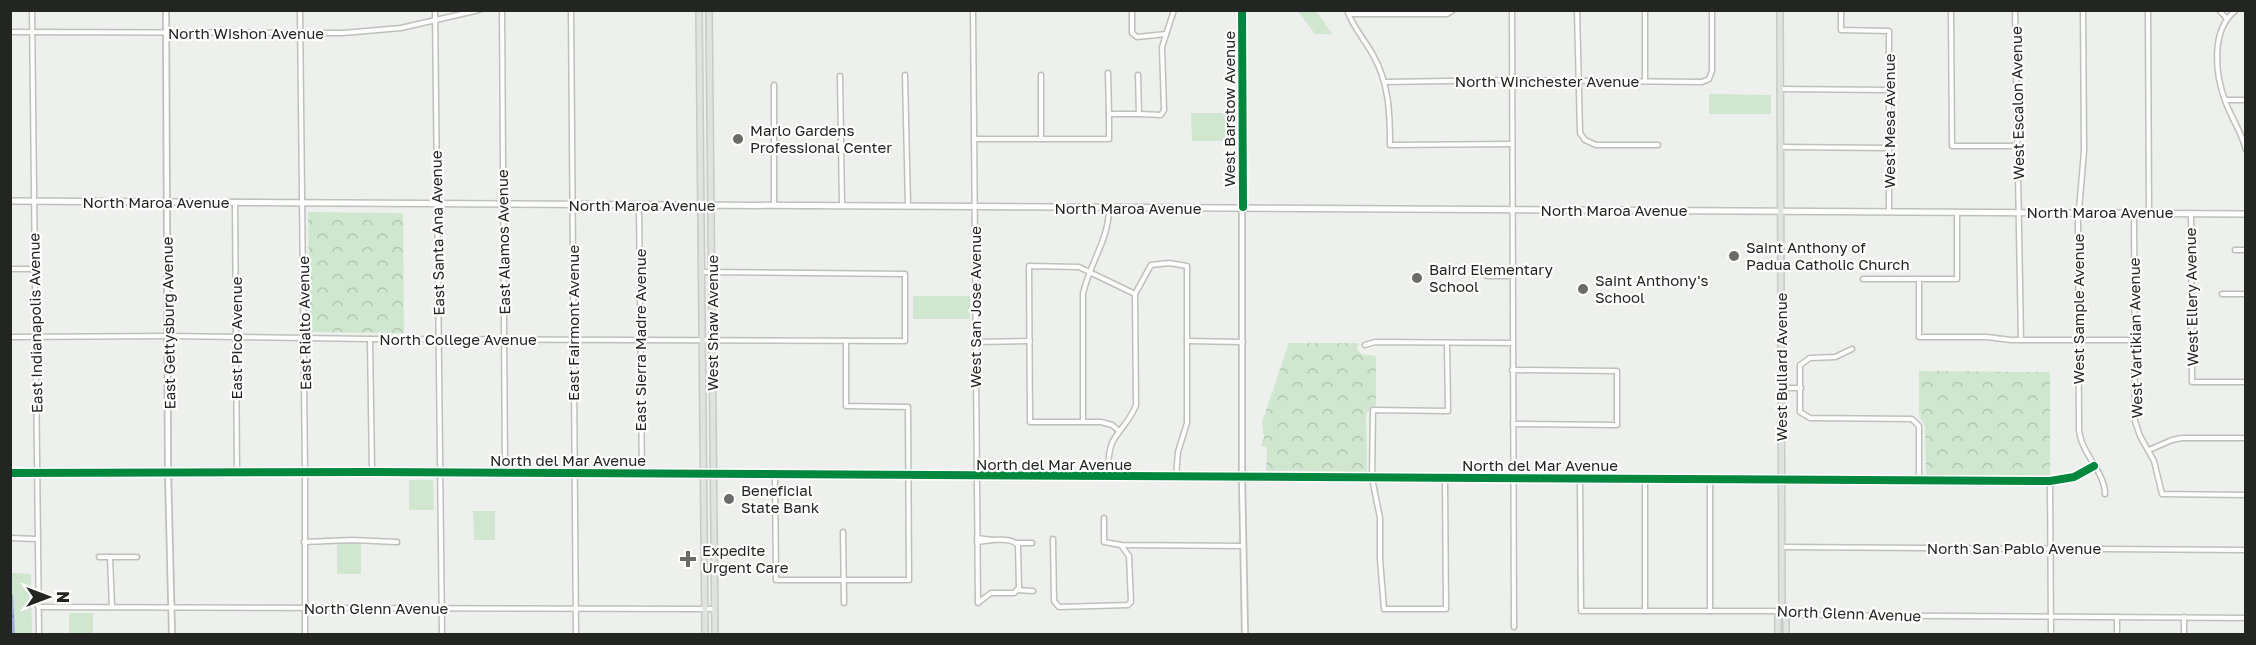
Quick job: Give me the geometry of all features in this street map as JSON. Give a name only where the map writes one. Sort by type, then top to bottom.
[{"type":"main road","name":"West Shaw Avenue","points":[[699,10],[705,634]]},
{"type":"main road","name":"West Shaw Avenue","points":[[709,10],[715,634]]},
{"type":"main road","name":"West Bullard Avenue","points":[[1780,10],[1782,614],[1786,618],[1786,634]]},
{"type":"main road","name":"North Maroa Avenue","points":[[10,201],[2246,214]]},
{"type":"main road","name":"West Bullard Avenue","points":[[1778,634],[1778,617],[1782,614]]},
{"type":"street","name":"East Indianapolis Avenue","points":[[32,10],[39,634]]},
{"type":"street","name":"East Gettysburg Avenue","points":[[166,10],[168,472],[172,634]]},
{"type":"street","name":"East Rialto Avenue","points":[[300,10],[305,634]]},
{"type":"street","name":"East Santa Ana Avenue","points":[[435,10],[442,634]]},
{"type":"street","name":"North Wishon Avenue","points":[[10,32],[300,34],[378,31],[435,22],[479,10]]},
{"type":"street","name":"East Alamos Avenue","points":[[502,10],[505,474]]},
{"type":"street","name":"East Fairmont Avenue","points":[[571,10],[576,634]]},
{"type":"street","name":"West San Jose Avenue","points":[[973,10],[978,603],[991,593],[1014,593],[1017,590]]},
{"type":"street","points":[[1132,10],[1132,33],[1137,37],[1166,34]]},
{"type":"street","points":[[1109,114],[1161,115],[1164,110],[1162,47],[1174,10]]},
{"type":"street","name":"West Barstow Avenue","points":[[1242,10],[1244,207],[1242,477],[1245,634]]},
{"type":"street","points":[[1348,12],[1447,14],[1453,10]]},
{"type":"street","points":[[1512,10],[1514,627]]},
{"type":"street","points":[[1577,10],[1580,133],[1585,140],[1596,145],[1658,145]]},
{"type":"street","points":[[1645,10],[1646,81]]},
{"type":"street","name":"North Winchester Avenue","points":[[1385,82],[1512,80],[1702,82],[1708,79],[1712,71],[1712,10]]},
{"type":"street","name":"West Mesa Avenue","points":[[1841,10],[1841,30],[1889,31],[1889,211]]},
{"type":"street","points":[[1951,10],[1952,146],[2016,146]]},
{"type":"street","name":"West Escalon Avenue","points":[[2015,10],[2016,146],[2020,212],[2020,340]]},
{"type":"street","name":"West Sample Avenue","points":[[2083,10],[2084,151],[2078,212],[2080,438],[2104,484],[2105,494]]},
{"type":"street","points":[[2148,10],[2149,212]]},
{"type":"street","points":[[2219,10],[2227,19]]},
{"type":"street","points":[[2236,10],[2227,19],[2218,40],[2220,86],[2224,100],[2243,134],[2246,150]]},
{"type":"street","points":[[1348,12],[1374,57],[1385,82],[1390,104],[1390,145],[1512,144]]},
{"type":"street","points":[[974,139],[1109,139],[1108,73]]},
{"type":"street","points":[[905,75],[908,206]]},
{"type":"street","points":[[1041,75],[1041,139]]},
{"type":"street","points":[[1138,75],[1139,114]]},
{"type":"street","points":[[840,76],[842,205]]},
{"type":"street","points":[[774,85],[774,205]]},
{"type":"street","points":[[1780,89],[1889,90]]},
{"type":"street","points":[[2224,100],[2246,100]]},
{"type":"street","points":[[1780,147],[1889,148]]},
{"type":"street","name":"East Pico Avenue","points":[[235,202],[237,473]]},
{"type":"street","name":"East Sierra Madre Avenue","points":[[639,206],[642,474]]},
{"type":"street","points":[[1083,422],[1083,294],[1107,231],[1109,208]]},
{"type":"street","points":[[1863,279],[1957,279],[1957,211]]},
{"type":"street","name":"West Vartikian Avenue","points":[[2134,212],[2135,421],[2139,436],[2149,450],[2159,473],[2162,494],[2246,495]]},
{"type":"street","name":"West Ellery Avenue","points":[[2190,213],[2192,382],[2246,382]]},
{"type":"street","points":[[2235,250],[2246,250]]},
{"type":"street","points":[[1107,477],[1112,444],[1119,431],[1130,421],[1136,405],[1135,294],[1152,266],[1169,263],[1187,266],[1187,423],[1178,452],[1176,477]]},
{"type":"street","points":[[1119,431],[1112,425],[1101,422],[1030,422],[1029,267],[1071,266],[1090,272],[1135,294]]},
{"type":"street","points":[[10,269],[34,269]]},
{"type":"street","points":[[702,272],[711,272]]},
{"type":"street","name":"North College Avenue","points":[[10,337],[905,341],[905,274],[711,272]]},
{"type":"street","points":[[1487,276],[1512,276]]},
{"type":"street","points":[[1918,279],[1919,337],[2135,340]]},
{"type":"street","points":[[2222,294],[2246,294]]},
{"type":"street","points":[[370,339],[372,472]]},
{"type":"street","points":[[775,476],[776,580],[909,580],[908,407],[846,406],[846,341]]},
{"type":"street","points":[[975,342],[1030,341]]},
{"type":"street","points":[[1187,342],[1243,342]]},
{"type":"street","points":[[1365,345],[1376,342],[1512,343]]},
{"type":"street","points":[[1445,478],[1446,609],[1384,609],[1380,559],[1380,518],[1372,478],[1373,410],[1448,411],[1447,343]]},
{"type":"street","points":[[1852,349],[1835,357],[1804,360],[1798,369],[1801,387],[1799,408],[1803,415],[1810,418],[1912,419],[1919,426],[1919,480]]},
{"type":"street","points":[[1512,370],[1617,371],[1617,425],[1513,424]]},
{"type":"street","points":[[1781,388],[1801,387]]},
{"type":"street","points":[[2149,450],[2182,438],[2246,438]]},
{"type":"street","name":"North del Mar Avenue","points":[[10,472],[2050,481],[2074,477],[2094,466]]},
{"type":"street","name":"North Glenn Avenue","points":[[1580,478],[1581,611],[2246,618]]},
{"type":"street","points":[[1645,479],[1645,610]]},
{"type":"street","points":[[1710,480],[1710,611]]},
{"type":"street","points":[[2050,481],[2051,634]]},
{"type":"street","points":[[1104,518],[1104,542],[1121,545],[1244,546]]},
{"type":"street","points":[[843,532],[844,603]]},
{"type":"street","points":[[10,538],[37,539]]},
{"type":"street","points":[[1053,539],[1054,601],[1059,607],[1118,607],[1130,604],[1129,556],[1121,545]]},
{"type":"street","points":[[304,542],[352,540],[397,542]]},
{"type":"street","points":[[977,540],[1032,543]]},
{"type":"street","points":[[1016,543],[1019,551],[1017,590],[1033,591]]},
{"type":"street","name":"North San Pablo Avenue","points":[[1782,547],[2246,550]]},
{"type":"street","points":[[99,557],[137,557]]},
{"type":"street","points":[[110,557],[112,608]]},
{"type":"street","name":"North Glenn Avenue","points":[[38,607],[715,609]]},
{"type":"street","points":[[2117,634],[2118,617]]},
{"type":"street","points":[[2184,617],[2184,634]]},
{"type":"green space","points":[[1298,11],[1316,11],[1332,34],[1315,34]]},
{"type":"green space","points":[[1709,94],[1771,95],[1771,114],[1709,114]]},
{"type":"green space","points":[[1191,113],[1235,113],[1235,141],[1192,141]]},
{"type":"green space","points":[[308,212],[403,213],[404,333],[310,332]]},
{"type":"green space","points":[[913,296],[970,296],[970,319],[913,319]]},
{"type":"green space","points":[[1289,343],[1358,343],[1357,349],[1361,354],[1376,356],[1376,405],[1370,408],[1366,415],[1367,472],[1266,471],[1267,447],[1261,446],[1264,438],[1262,422]]},
{"type":"green space","points":[[1919,371],[2050,372],[2050,476],[1926,475],[1925,426],[1919,416]]},
{"type":"green space","points":[[409,480],[433,480],[434,510],[409,510]]},
{"type":"green space","points":[[473,511],[495,511],[495,540],[474,540]]},
{"type":"green space","points":[[337,541],[361,541],[361,574],[337,574]]},
{"type":"green space","points":[[11,573],[31,574],[32,634],[11,634]]},
{"type":"green space","points":[[69,613],[93,613],[93,634],[69,634]]},
{"type":"water","points":[[10,591],[13,596],[15,634],[11,634]]},
{"type":"cycle path","points":[[1242,10],[1243,207]]},
{"type":"cycle path","points":[[10,473],[372,472],[2050,481],[2074,477],[2094,466]]},
{"type":"place","name":"Marlo Gardens Professional Center","points":[[738,139]]},
{"type":"place","name":"Saint Anthony of Padua Catholic Church","points":[[1734,256]]},
{"type":"place","name":"Baird Elementary School","points":[[1417,278]]},
{"type":"place","name":"Saint Anthony's School","points":[[1583,289]]},
{"type":"place","name":"Beneficial State Bank","points":[[729,499]]},
{"type":"place","name":"Expedite Urgent Care","points":[[688,559]]}]
